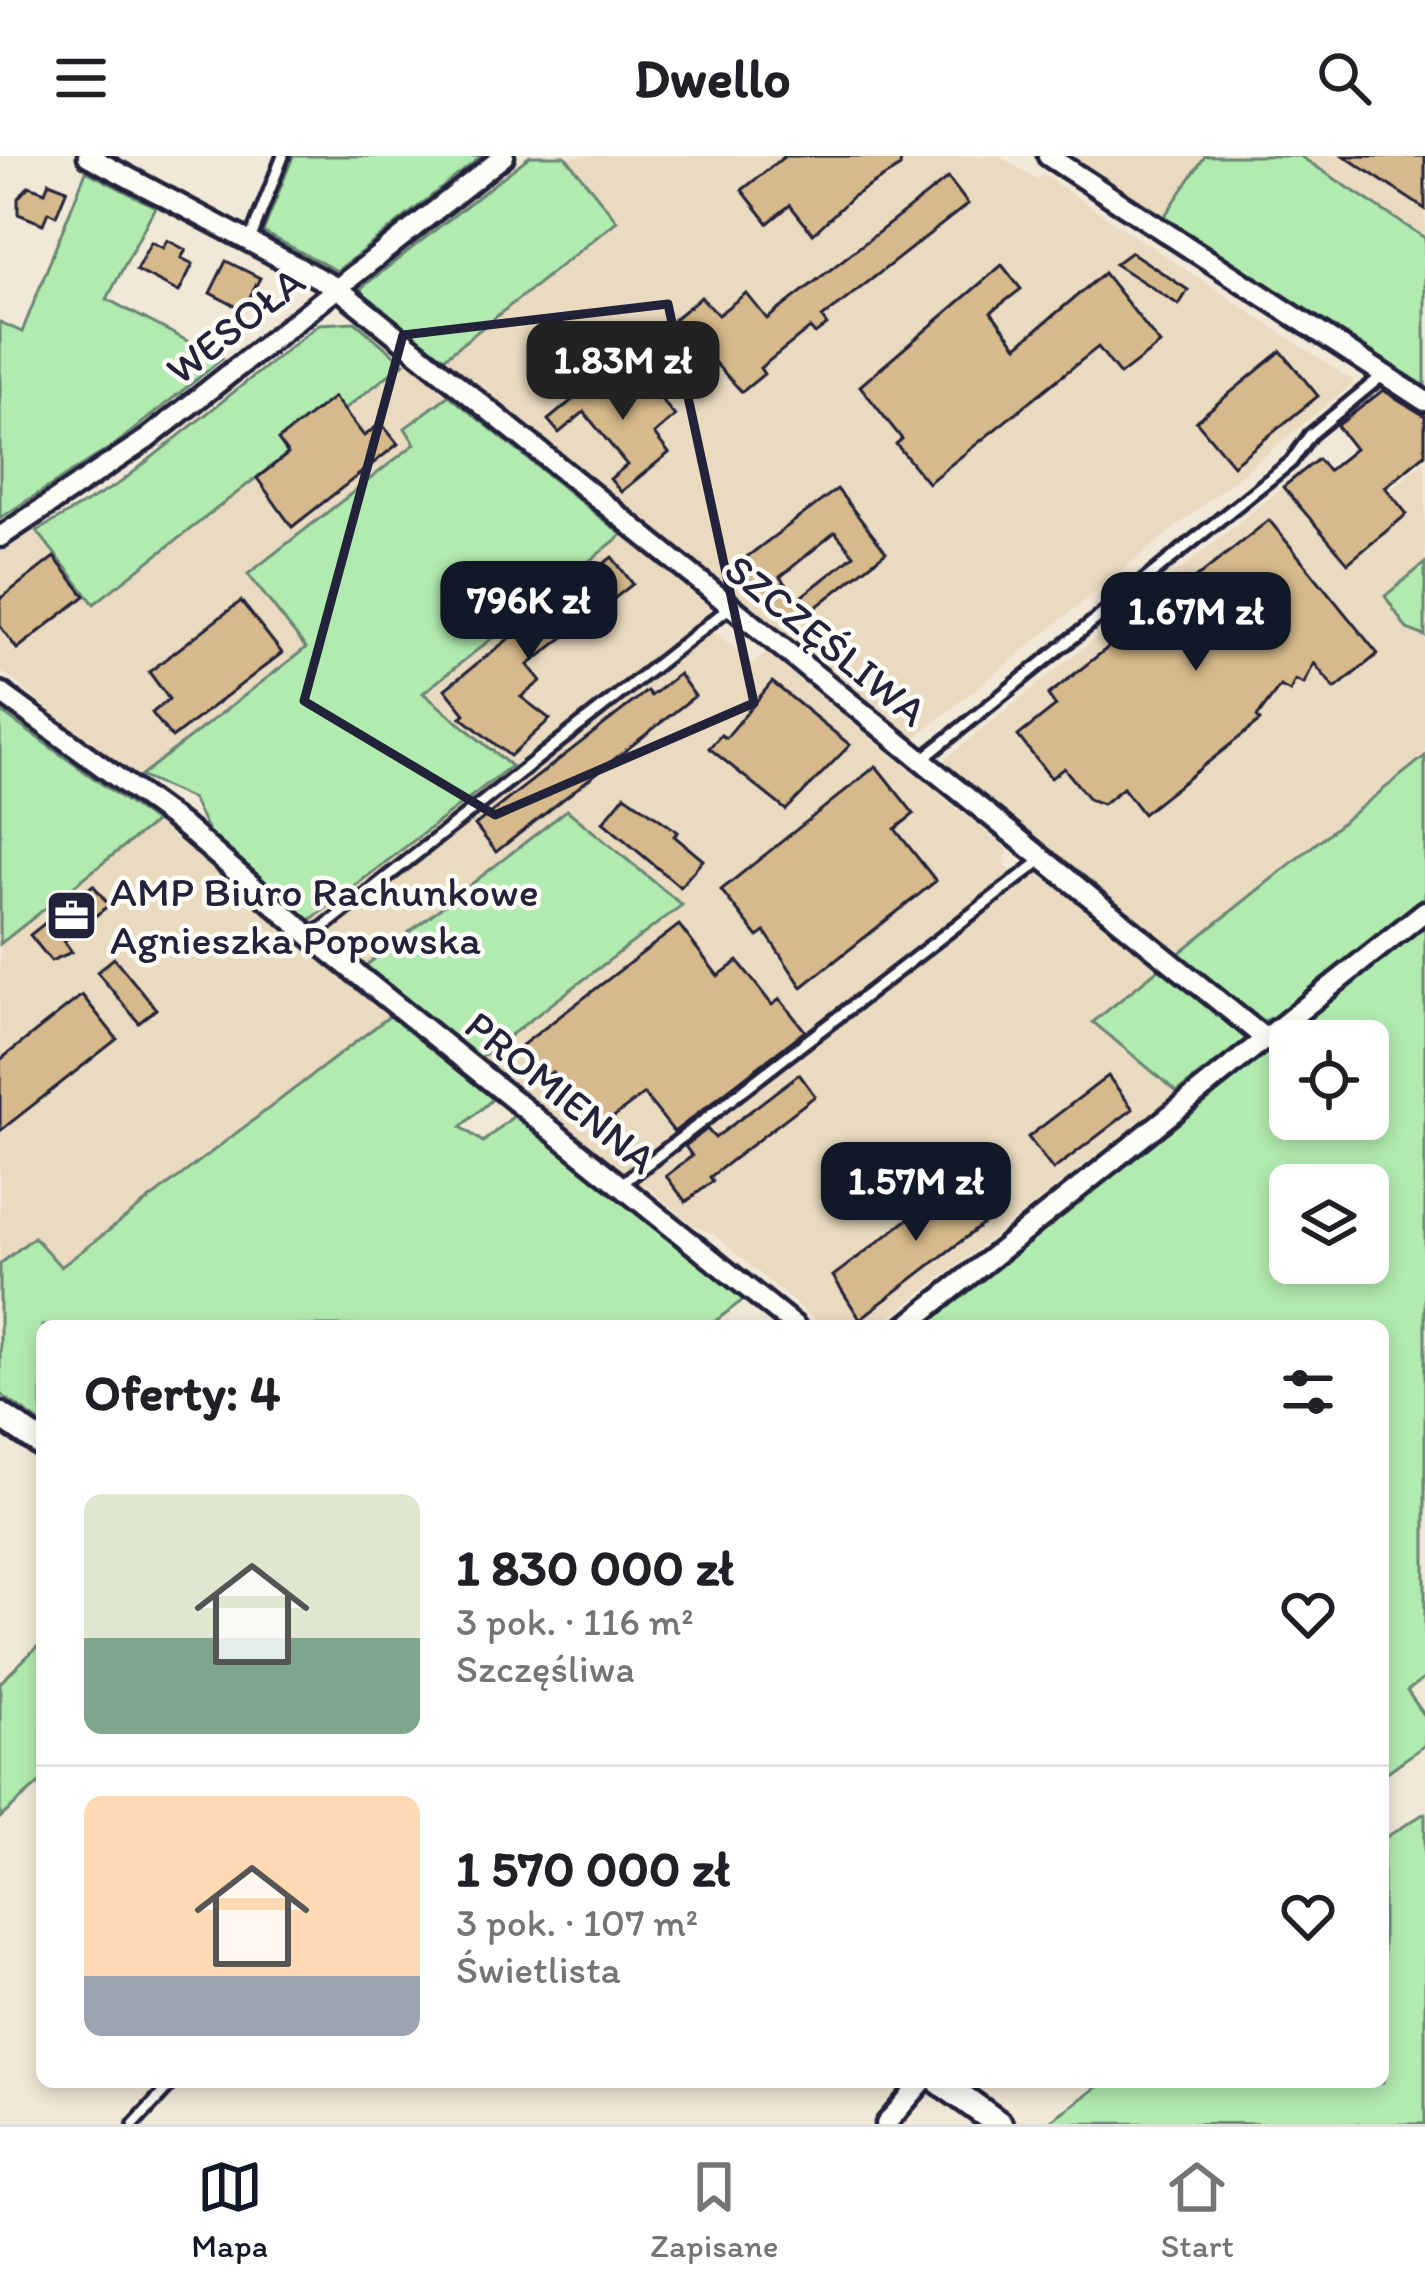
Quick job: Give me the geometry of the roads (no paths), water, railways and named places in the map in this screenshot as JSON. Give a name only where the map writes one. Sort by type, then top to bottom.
[{"type":"street","name":"SZCZĘŚLIWA","points":[[88,156],[339,290],[1267,1040]]},
{"type":"street","name":"WESOŁA","points":[[0,536],[147,439],[504,156]]},
{"type":"street","points":[[1048,156],[1425,401]]},
{"type":"street","name":"PROMIENNA","points":[[0,692],[181,824],[311,937],[788,1320]]},
{"type":"street","points":[[914,1320],[1425,911]]},
{"type":"street","points":[[0,1414],[36,1440]]},
{"type":"street","points":[[886,2124],[917,2088]]},
{"type":"street","points":[[949,2088],[999,2124]]},
{"type":"lane","points":[[250,240],[283,156]]},
{"type":"lane","points":[[920,762],[1291,462],[1310,435],[1383,375]]},
{"type":"lane","points":[[311,937],[729,608]]},
{"type":"lane","points":[[620,1185],[1044,859]]},
{"type":"lane","points":[[134,2124],[167,2088]]},
{"type":"place","name":"AMP Biuro Rachunkowe Agnieszka Popowska","points":[[71,915]]}]
